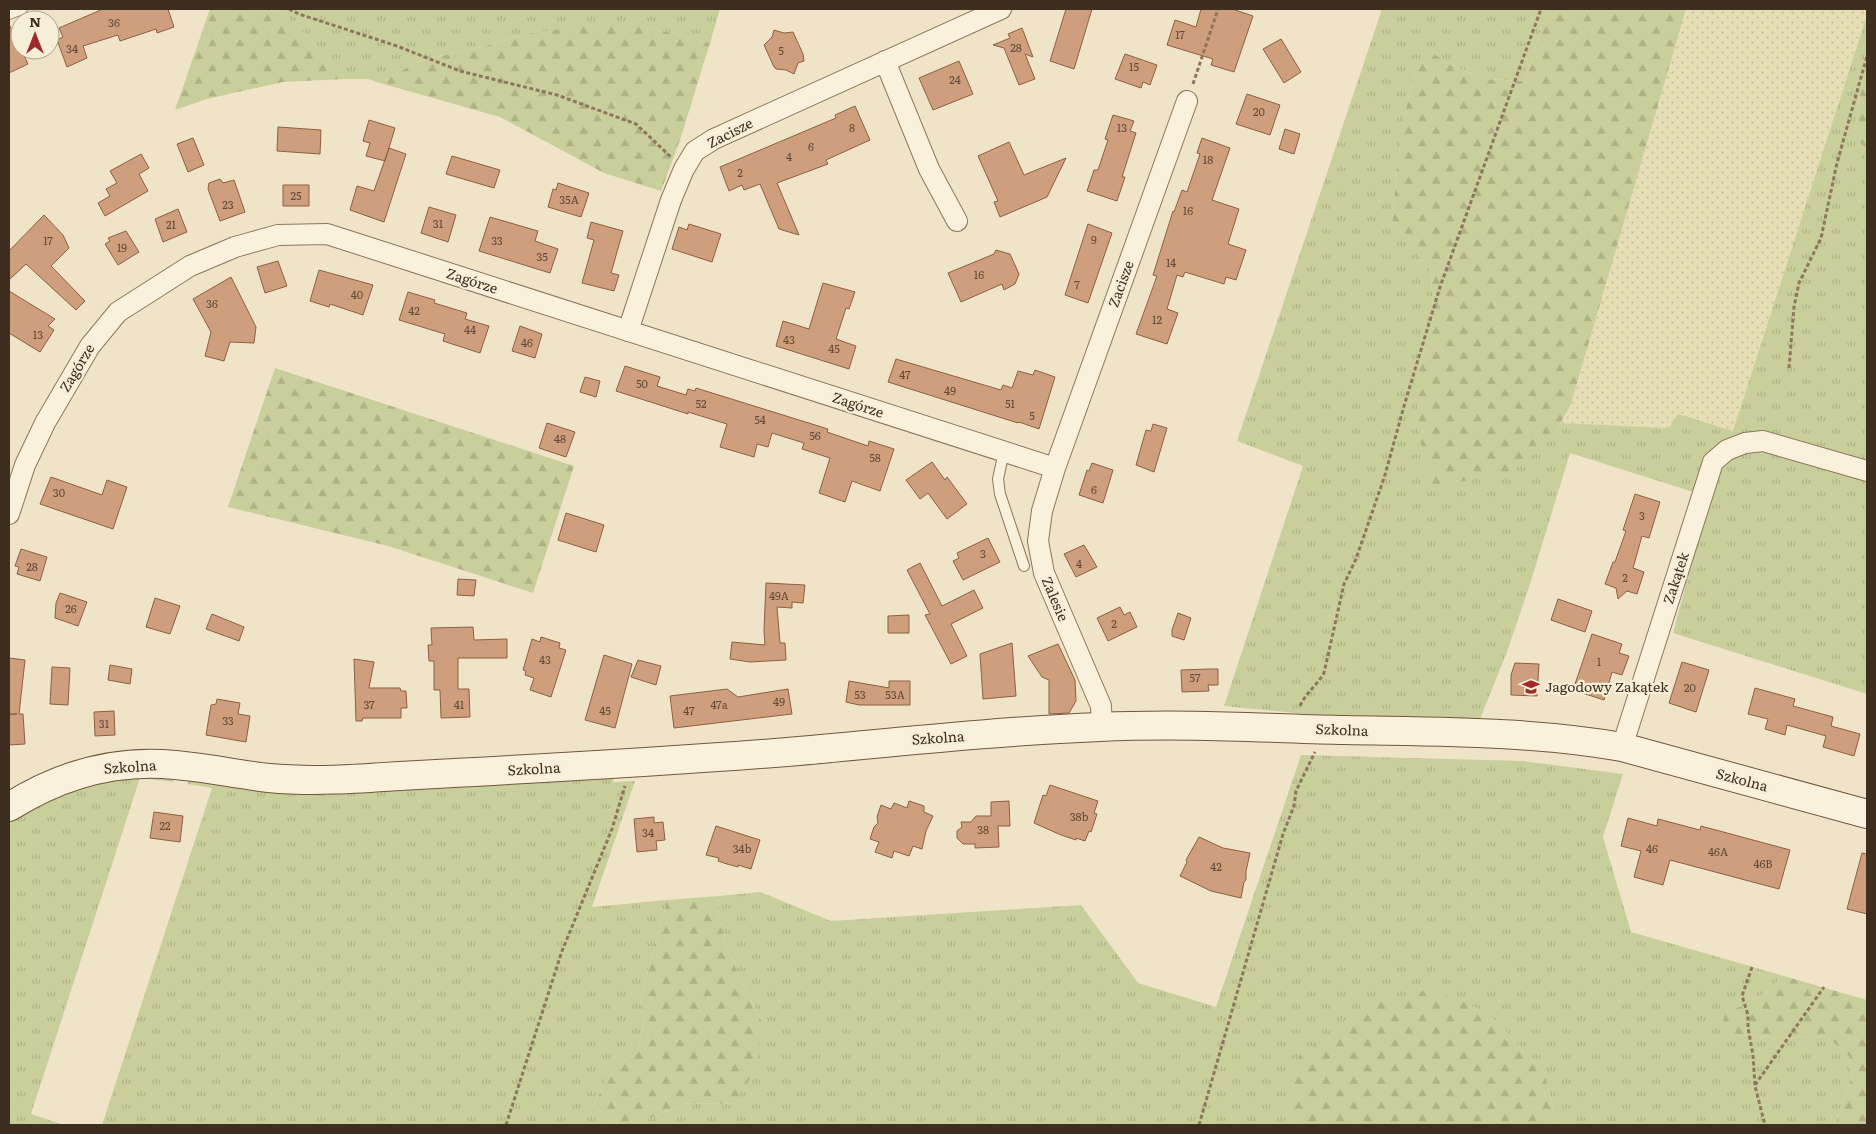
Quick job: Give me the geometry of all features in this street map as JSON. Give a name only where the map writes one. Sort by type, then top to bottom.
[{"type":"street","name":"Zacisze","points":[[628,331],[671,200],[684,169],[695,152],[714,139],[1001,9]]},
{"type":"street","points":[[885,60],[929,169],[957,221]]},
{"type":"street","name":"Zacisze","points":[[1055,468],[1187,100]]},
{"type":"street","name":"Zagórze","points":[[9,514],[25,465],[46,423],[90,346],[118,312],[190,266],[236,247],[278,235],[327,234],[1055,468]]},
{"type":"street","name":"Zakątek","points":[[1622,747],[1713,462],[1727,450],[1745,443],[1763,441],[1867,470]]},
{"type":"street","name":"Zalesie","points":[[1055,468],[1042,511],[1038,541],[1044,573],[1101,706],[1102,726]]},
{"type":"street","name":"Szkolna","points":[[9,807],[34,791],[65,778],[98,769],[134,764],[164,764],[271,778],[342,780],[625,763],[1102,726],[1214,726],[1309,738],[1549,737],[1585,740],[1622,747],[1867,814]]},
{"type":"lane","points":[[9,14],[22,9]]},
{"type":"lane","points":[[1004,451],[999,465],[1000,494],[1024,566]]},
{"type":"path","points":[[288,9],[397,46],[460,71],[557,95],[636,124],[684,169]]},
{"type":"path","points":[[1187,100],[1218,9]]},
{"type":"path","points":[[1199,1125],[1256,924],[1283,834],[1294,806],[1296,791],[1303,775],[1314,759],[1309,738],[1298,712],[1303,700],[1319,683],[1324,673],[1344,584],[1356,559],[1385,475],[1440,287],[1541,9]]},
{"type":"path","points":[[1789,368],[1794,306],[1799,282],[1821,238],[1837,163],[1867,56]]},
{"type":"path","points":[[506,1125],[562,951],[612,829],[626,782],[625,763]]},
{"type":"path","points":[[1752,967],[1742,996],[1748,1014],[1754,1086],[1765,1125]]},
{"type":"path","points":[[1754,1086],[1824,987]]},
{"type":"shaded area","points":[[1686,9],[1867,9],[1867,15],[1733,431],[1678,415],[1669,428],[1561,423],[1571,404]]},
{"type":"green space","points":[[210,9],[267,9],[286,15],[345,79],[283,82],[207,99],[175,110]]},
{"type":"green space","points":[[267,9],[720,9],[710,43],[647,27],[534,32],[485,46],[419,61],[380,83],[368,79],[345,79],[286,15]]},
{"type":"green space","points":[[1382,9],[1547,9],[1525,81],[1484,79],[1447,63],[1432,52],[1416,69],[1407,102],[1398,160],[1392,223],[1431,271],[1433,319],[1415,384],[1553,437],[1561,423],[1669,428],[1678,414],[1733,431],[1867,15],[1867,72],[1862,81],[1854,138],[1867,149],[1867,694],[1673,633],[1709,497],[1570,453],[1507,652],[1478,724],[1315,715],[1224,706],[1303,466],[1237,441]]},
{"type":"green space","points":[[1547,9],[1686,9],[1571,404],[1553,437],[1511,471],[1432,488],[1420,439],[1415,384],[1433,319],[1431,271],[1392,224],[1398,159],[1407,102],[1416,69],[1432,52],[1447,63],[1484,79],[1525,81]]},
{"type":"green space","points":[[587,26],[647,27],[710,43],[681,137],[661,191],[604,173],[500,117],[380,83],[419,61],[485,46],[534,32]]},
{"type":"green space","points":[[1867,72],[1867,149],[1854,138],[1862,81]]},
{"type":"green space","points":[[275,368],[574,466],[533,593],[388,546],[228,507]]},
{"type":"green space","points":[[1301,755],[1523,761],[1623,774],[1603,837],[1631,932],[1784,976],[1749,1004],[1726,1011],[1727,1035],[1800,1038],[1826,1036],[1849,1056],[1852,1076],[1835,1125],[1557,1125],[1544,1071],[1486,1012],[1288,1098],[1296,1125],[634,1125],[687,1103],[734,1104],[762,1022],[729,954],[718,915],[719,896],[760,892],[831,921],[1081,905],[1138,983],[1216,1007]]},
{"type":"green space","points":[[133,773],[174,777],[173,782],[140,778],[31,1114],[64,1125],[9,1125],[9,820],[53,793]]},
{"type":"green space","points":[[610,774],[614,782],[635,781],[592,907],[667,900],[640,1001],[644,1027],[637,1052],[611,1072],[593,1106],[620,1125],[102,1125],[212,788],[188,784],[188,776]]},
{"type":"green space","points":[[719,896],[718,915],[729,954],[762,1022],[757,1067],[734,1104],[687,1103],[634,1125],[620,1125],[593,1106],[611,1072],[637,1052],[644,1027],[640,1001],[667,900]]},
{"type":"green space","points":[[1784,976],[1867,1000],[1867,1125],[1835,1125],[1852,1076],[1849,1056],[1826,1036],[1800,1038],[1727,1035],[1722,1025],[1726,1011],[1749,1004]]},
{"type":"green space","points":[[1432,989],[1486,1012],[1544,1071],[1557,1125],[1296,1125],[1288,1098],[1298,1058],[1361,1007]]},
{"type":"building","points":[[103,9],[168,9],[174,27],[157,33],[156,29],[120,41],[118,35],[83,46],[87,58],[67,67],[60,48],[60,38],[63,37],[60,28]]},
{"type":"building","points":[[1066,9],[1092,9],[1074,69],[1050,61]]},
{"type":"building","points":[[1201,9],[1232,9],[1253,16],[1234,72],[1211,65],[1213,59],[1167,45],[1175,20],[1196,27]]},
{"type":"building","points":[[9,24],[10,60],[26,60],[28,64],[9,73]]},
{"type":"building","points":[[1022,28],[1033,57],[1025,54],[1035,79],[1019,85],[1004,48],[993,45],[1010,38],[1008,34]]},
{"type":"building","points":[[774,30],[784,33],[793,32],[803,54],[804,61],[798,63],[794,74],[786,70],[776,69],[764,45],[772,37]]},
{"type":"building","points":[[1281,39],[1301,72],[1284,83],[1263,49]]},
{"type":"building","points":[[1125,54],[1157,65],[1150,85],[1143,82],[1141,88],[1115,79]]},
{"type":"building","points":[[959,61],[973,94],[933,110],[919,78]]},
{"type":"building","points":[[1247,94],[1280,105],[1270,135],[1236,124]]},
{"type":"building","points":[[855,106],[870,140],[826,160],[828,164],[777,183],[799,235],[779,229],[760,184],[744,190],[742,185],[729,191],[720,167],[836,118],[835,115]]},
{"type":"building","points":[[1113,115],[1134,121],[1130,131],[1136,133],[1122,177],[1125,177],[1117,201],[1087,191],[1094,170],[1098,170],[1108,140],[1105,139]]},
{"type":"building","points":[[369,120],[395,128],[385,161],[366,156],[370,143],[363,141]]},
{"type":"building","points":[[278,127],[321,130],[320,154],[277,151]]},
{"type":"building","points":[[1285,129],[1300,134],[1294,154],[1279,149]]},
{"type":"building","points":[[193,138],[204,165],[188,172],[177,144]]},
{"type":"building","points":[[1202,138],[1230,148],[1212,200],[1239,209],[1228,244],[1246,250],[1236,280],[1226,277],[1224,284],[1185,272],[1183,277],[1177,275],[1167,309],[1178,313],[1167,344],[1136,334],[1157,276],[1153,275],[1173,211],[1182,190],[1187,192],[1200,154],[1197,153]]},
{"type":"building","points":[[1009,142],[1024,175],[1066,158],[1047,197],[1000,217],[994,202],[998,201],[978,156]]},
{"type":"building","points":[[389,148],[406,154],[384,222],[350,210],[357,186],[374,191]]},
{"type":"building","points":[[141,154],[149,168],[139,174],[148,191],[105,216],[98,203],[110,196],[106,189],[117,183],[110,171]]},
{"type":"building","points":[[452,156],[500,170],[494,188],[446,174]]},
{"type":"building","points":[[220,179],[223,183],[234,180],[245,212],[220,221],[208,189],[209,183]]},
{"type":"building","points":[[558,183],[589,193],[581,217],[548,207],[553,189],[556,190]]},
{"type":"building","points":[[283,185],[309,185],[309,206],[283,206]]},
{"type":"building","points":[[429,207],[456,215],[448,242],[421,233]]},
{"type":"building","points":[[178,209],[187,232],[163,242],[155,219]]},
{"type":"building","points":[[44,215],[63,235],[69,248],[51,266],[85,301],[76,310],[26,264],[9,280],[9,251]]},
{"type":"building","points":[[490,217],[538,231],[535,241],[558,249],[550,273],[479,251]]},
{"type":"building","points":[[591,222],[623,231],[611,273],[619,275],[614,291],[582,283],[594,240],[587,238]]},
{"type":"building","points":[[689,224],[721,234],[712,262],[672,249],[679,227],[687,230]]},
{"type":"building","points":[[1088,224],[1112,233],[1088,303],[1065,295]]},
{"type":"building","points":[[126,231],[139,252],[118,265],[105,244],[110,241],[108,238]]},
{"type":"building","points":[[996,250],[1010,254],[1019,274],[1015,284],[1004,290],[1002,284],[961,302],[948,273],[994,254]]},
{"type":"building","points":[[278,261],[287,286],[265,293],[257,267]]},
{"type":"building","points":[[319,270],[373,285],[363,315],[330,304],[329,307],[310,301]]},
{"type":"building","points":[[231,277],[256,327],[254,343],[230,342],[224,361],[205,356],[211,332],[193,299]]},
{"type":"building","points":[[823,283],[855,292],[849,309],[846,308],[836,339],[856,346],[849,369],[776,346],[783,321],[809,329]]},
{"type":"building","points":[[9,291],[55,319],[48,326],[54,330],[40,352],[9,333]]},
{"type":"building","points":[[408,292],[435,300],[434,303],[467,313],[465,319],[489,326],[480,353],[443,341],[445,334],[399,320]]},
{"type":"building","points":[[520,326],[542,334],[535,358],[512,351]]},
{"type":"building","points":[[896,359],[1001,390],[1003,385],[1012,388],[1018,371],[1033,375],[1035,370],[1055,377],[1039,429],[888,382]]},
{"type":"building","points":[[625,366],[660,377],[657,386],[686,395],[688,389],[695,391],[696,388],[828,429],[827,432],[868,446],[869,441],[894,449],[880,491],[852,481],[845,502],[819,493],[830,458],[802,449],[804,443],[772,433],[768,447],[757,444],[754,457],[720,447],[727,424],[688,412],[688,414],[616,391]]},
{"type":"building","points":[[585,377],[600,381],[596,397],[580,392]]},
{"type":"building","points":[[547,423],[575,432],[566,457],[539,448]]},
{"type":"building","points":[[1153,424],[1167,428],[1154,472],[1136,465],[1146,430],[1151,431]]},
{"type":"building","points":[[932,462],[945,480],[947,477],[967,504],[947,519],[928,493],[920,499],[906,480]]},
{"type":"building","points":[[1092,463],[1113,470],[1103,503],[1079,495],[1087,470],[1089,471]]},
{"type":"building","points":[[51,477],[102,495],[107,480],[127,487],[113,529],[40,504]]},
{"type":"building","points":[[1635,494],[1660,502],[1649,538],[1642,536],[1633,568],[1644,572],[1637,594],[1627,591],[1618,599],[1616,588],[1605,584],[1626,531],[1623,530]]},
{"type":"building","points":[[566,513],[604,525],[596,552],[558,540]]},
{"type":"building","points":[[988,538],[1000,562],[963,580],[953,561],[959,558],[957,553]]},
{"type":"building","points":[[1084,545],[1097,567],[1076,577],[1064,554]]},
{"type":"building","points":[[21,549],[47,557],[40,581],[17,574],[19,567],[15,566]]},
{"type":"building","points":[[920,563],[942,606],[974,590],[983,608],[951,624],[967,656],[951,664],[925,615],[930,614],[907,570]]},
{"type":"building","points":[[458,579],[476,580],[474,596],[457,595]]},
{"type":"building","points":[[766,583],[805,585],[803,603],[792,602],[792,608],[777,607],[780,643],[785,643],[786,660],[750,662],[730,659],[732,642],[765,645]]},
{"type":"building","points":[[60,593],[87,602],[78,626],[55,618],[56,603]]},
{"type":"building","points":[[155,598],[180,606],[170,634],[146,627]]},
{"type":"building","points":[[1558,599],[1592,611],[1585,632],[1551,620]]},
{"type":"building","points":[[1120,607],[1124,615],[1130,612],[1137,627],[1108,641],[1097,618]]},
{"type":"building","points":[[1178,613],[1191,618],[1184,640],[1172,636],[1172,630]]},
{"type":"building","points":[[212,614],[244,627],[239,641],[206,629]]},
{"type":"building","points":[[909,615],[909,633],[888,633],[888,616]]},
{"type":"building","points":[[473,627],[474,640],[507,639],[507,658],[458,658],[458,689],[469,689],[470,717],[441,718],[440,690],[434,690],[434,661],[429,661],[428,645],[432,645],[431,628]]},
{"type":"building","points":[[1592,634],[1622,644],[1619,653],[1629,656],[1622,675],[1612,672],[1604,700],[1573,690]]},
{"type":"building","points":[[541,637],[560,643],[559,648],[566,650],[551,697],[530,690],[534,678],[525,675],[526,671],[523,670],[532,639],[540,642]]},
{"type":"building","points":[[1012,643],[1016,696],[983,699],[980,654]]},
{"type":"building","points":[[1058,644],[1075,680],[1076,701],[1069,713],[1049,714],[1049,680],[1042,677],[1028,656]]},
{"type":"building","points":[[604,655],[632,664],[615,728],[585,720]]},
{"type":"building","points":[[9,658],[25,660],[19,714],[23,714],[25,744],[9,745],[9,715],[17,714],[9,714]]},
{"type":"building","points":[[354,659],[374,662],[369,688],[400,688],[401,691],[406,691],[407,708],[401,708],[401,718],[363,718],[362,721],[356,721]]},
{"type":"building","points":[[638,660],[661,666],[656,685],[631,677]]},
{"type":"building","points":[[1682,662],[1709,670],[1696,712],[1669,703]]},
{"type":"building","points":[[1515,663],[1539,664],[1537,696],[1511,695],[1511,675]]},
{"type":"building","points":[[110,665],[132,669],[130,684],[108,680]]},
{"type":"building","points":[[52,667],[70,668],[68,705],[50,704]]},
{"type":"building","points":[[1218,669],[1218,685],[1208,685],[1209,691],[1182,692],[1181,670]]},
{"type":"building","points":[[849,681],[889,688],[889,681],[910,681],[910,705],[859,705],[846,702]]},
{"type":"building","points":[[1755,688],[1795,699],[1793,706],[1833,717],[1831,726],[1860,734],[1854,756],[1823,747],[1826,736],[1787,725],[1785,735],[1765,729],[1768,719],[1748,714]]},
{"type":"building","points":[[727,689],[738,697],[788,689],[792,714],[674,728],[670,696]]},
{"type":"building","points":[[217,699],[240,703],[238,714],[250,716],[246,742],[206,735],[211,705],[216,704]]},
{"type":"building","points":[[114,711],[115,735],[95,736],[94,712]]},
{"type":"building","points":[[1050,785],[1098,801],[1094,813],[1097,814],[1091,832],[1089,831],[1085,841],[1061,835],[1034,823],[1043,795],[1046,796]]},
{"type":"building","points":[[909,801],[924,806],[924,812],[933,816],[926,831],[922,849],[913,846],[909,856],[894,851],[892,858],[875,852],[879,842],[870,839],[874,827],[878,823],[877,817],[881,805],[891,809],[894,803],[907,808]]},
{"type":"building","points":[[1009,801],[1010,826],[998,826],[999,847],[975,848],[975,844],[963,844],[957,838],[957,831],[962,827],[961,822],[971,822],[976,816],[991,816],[991,802]]},
{"type":"building","points":[[154,812],[183,816],[180,842],[150,838]]},
{"type":"building","points":[[654,817],[654,823],[663,822],[665,840],[656,841],[657,850],[637,852],[634,819]]},
{"type":"building","points":[[1628,818],[1657,826],[1658,819],[1700,830],[1701,826],[1790,850],[1779,889],[1670,860],[1663,885],[1634,877],[1641,851],[1621,846]]},
{"type":"building","points":[[716,826],[760,840],[751,869],[727,864],[718,861],[719,858],[706,855]]},
{"type":"building","points":[[1199,837],[1223,848],[1250,853],[1241,898],[1211,891],[1180,876],[1187,862],[1186,860]]},
{"type":"building","points":[[1862,853],[1867,854],[1867,914],[1847,909]]},
{"type":"place","name":"Jagodowy Zakątek","points":[[1531,687]]}]
